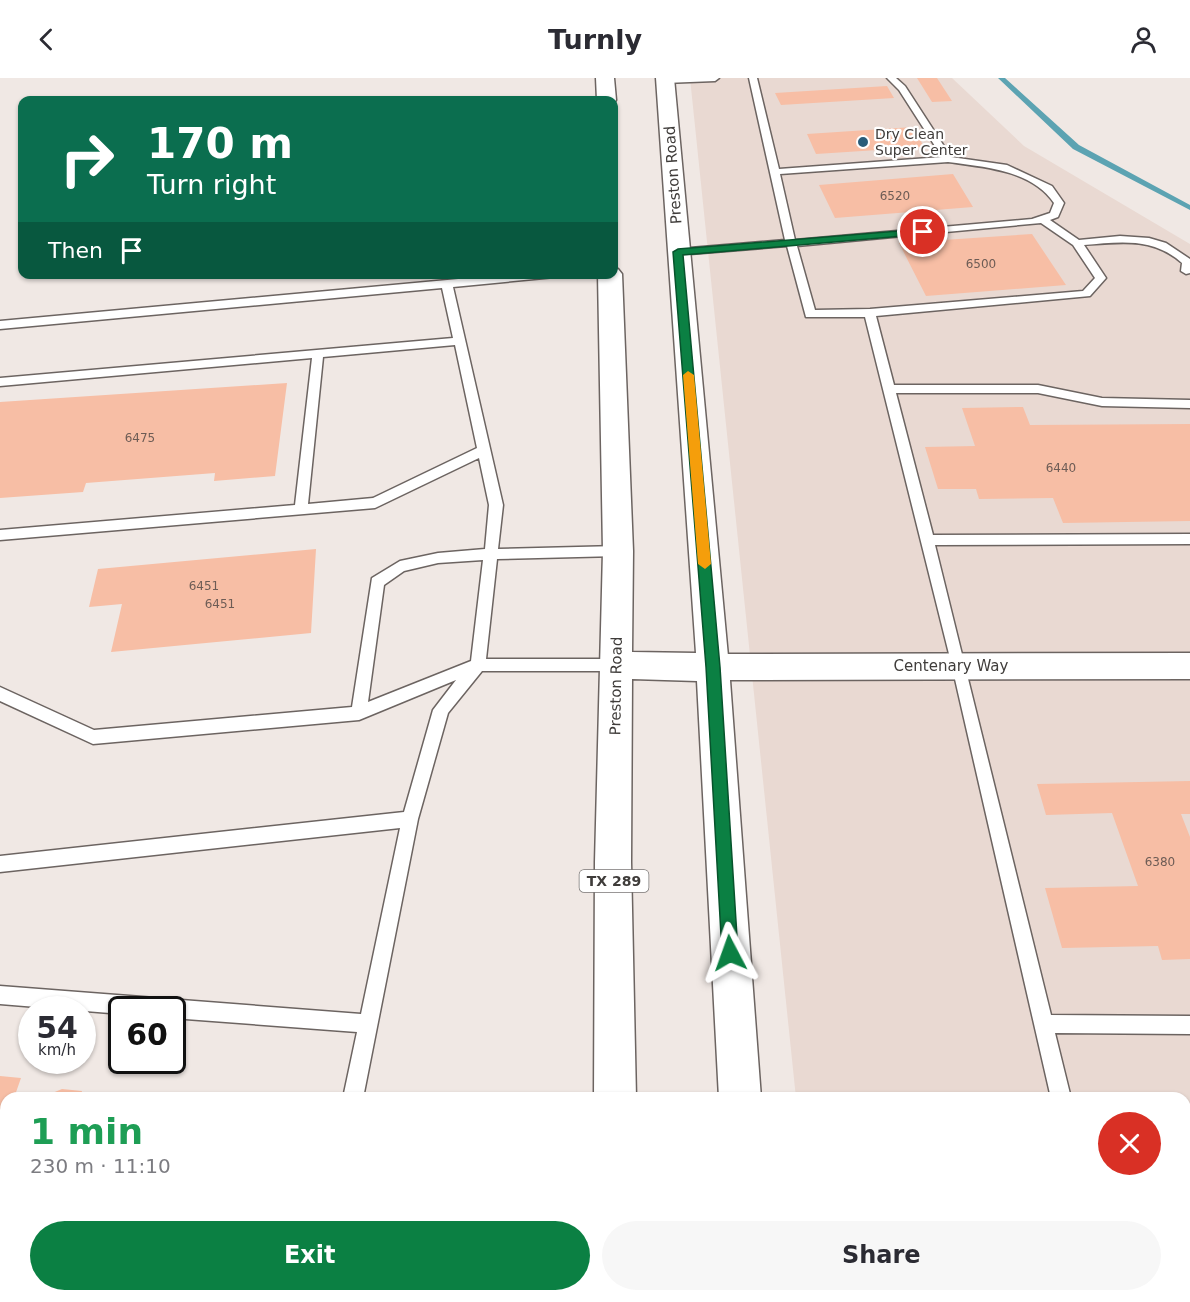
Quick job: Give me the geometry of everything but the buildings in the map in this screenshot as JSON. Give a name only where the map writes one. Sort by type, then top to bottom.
[{"type":"main road","points":[[605,78],[606,96]]},
{"type":"main road","name":"Preston Road","points":[[665,79],[713,667],[740,1092]]},
{"type":"main road","name":"Preston Road","points":[[610,279],[618,551],[613,861],[615,1092]]},
{"type":"main road","points":[[617,665],[713,667]]},
{"type":"street","name":"Centenary Way","points":[[713,667],[1190,666]]},
{"type":"lane","points":[[665,79],[715,78]]},
{"type":"lane","points":[[753,78],[810,314],[870,313],[1086,294],[1101,278],[1077,243],[1042,219]]},
{"type":"lane","points":[[891,78],[902,88],[948,159]]},
{"type":"lane","points":[[678,252],[1033,222],[1054,215],[1059,203],[1049,188],[1004,167],[948,159],[774,172]]},
{"type":"lane","points":[[1077,243],[1143,238],[1179,253],[1187,262],[1186,271]]},
{"type":"lane","points":[[0,325],[501,279]]},
{"type":"lane","points":[[354,1092],[410,819],[441,710],[478,665],[491,554],[496,505],[447,284]]},
{"type":"lane","points":[[870,313],[959,666],[1060,1092]]},
{"type":"lane","points":[[0,382],[458,341]]},
{"type":"lane","points":[[301,509],[318,354]]},
{"type":"lane","points":[[891,389],[1038,389],[1102,402],[1190,404]]},
{"type":"lane","points":[[0,535],[375,503],[483,451]]},
{"type":"lane","points":[[927,540],[1190,539]]},
{"type":"lane","points":[[359,713],[377,582],[400,566],[438,558],[491,554],[618,551]]},
{"type":"lane","points":[[0,694],[93,737],[359,713],[478,665],[617,665]]},
{"type":"lane","points":[[0,864],[410,819]]},
{"type":"lane","points":[[0,995],[368,1024]]},
{"type":"lane","points":[[1044,1024],[1190,1025]]},
{"type":"shaded area","points":[[690,78],[952,78],[1024,146],[1190,244],[1190,1092],[795,1092]]},
{"type":"waterway","points":[[1001,78],[1076,147],[1190,208]]},
{"type":"slow traffic","points":[[688,375],[705,564]]},
{"type":"place","name":"Dry Clean Super Center","points":[[863,142]]},
{"type":"route","points":[[730,953],[713,667],[678,252],[923,232]]}]
